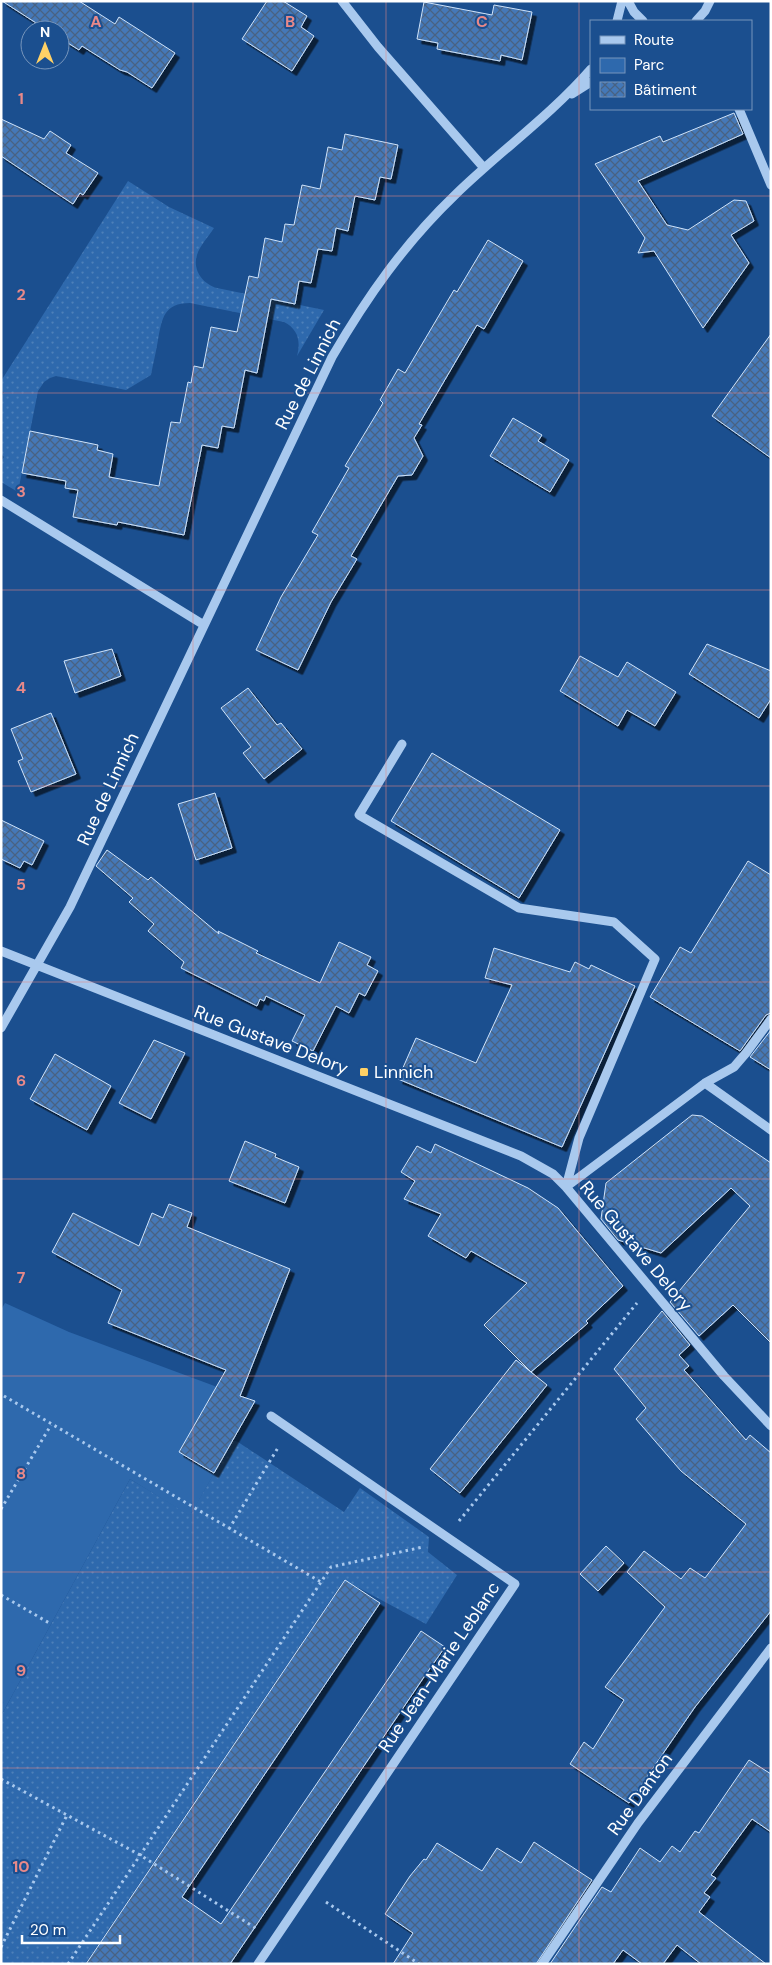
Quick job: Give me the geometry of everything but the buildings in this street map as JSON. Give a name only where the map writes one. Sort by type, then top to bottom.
[{"type":"street","points":[[342,1],[378,47],[484,168]]},
{"type":"street","points":[[618,20],[622,1]]},
{"type":"street","points":[[628,1],[634,12],[642,20]]},
{"type":"street","points":[[697,20],[705,11],[710,1]]},
{"type":"street","points":[[705,11],[706,20]]},
{"type":"street","name":"Rue de Linnich","points":[[1,1028],[74,898],[332,357],[358,313],[374,289],[413,240],[454,195],[559,102],[590,70]]},
{"type":"street","name":"Rue de Linnich","points":[[559,102],[590,83]]},
{"type":"street","points":[[739,110],[771,185]]},
{"type":"street","points":[[1,500],[204,625]]},
{"type":"street","points":[[402,744],[359,815],[520,908],[614,922],[655,959],[579,1138],[566,1187]]},
{"type":"street","name":"Rue Gustave Delory","points":[[1,950],[521,1156],[553,1174],[566,1187],[724,1376],[771,1426]]},
{"type":"street","points":[[566,1187],[705,1083],[734,1067],[746,1054],[771,1019]]},
{"type":"street","points":[[705,1083],[771,1130]]},
{"type":"street","name":"Rue Jean-Marie Leblanc","points":[[258,1964],[515,1584],[271,1416]]},
{"type":"street","name":"Rue Danton","points":[[542,1964],[638,1823],[771,1648]]},
{"type":"path","points":[[68,1964],[331,1567],[426,1546],[447,1537],[650,1288]]},
{"type":"path","points":[[4,1396],[321,1582]]},
{"type":"path","points":[[1,1508],[51,1425]]},
{"type":"path","points":[[229,1529],[290,1429]]},
{"type":"path","points":[[1,1595],[51,1624]]},
{"type":"path","points":[[1,1779],[140,1855],[274,1940]]},
{"type":"path","points":[[1,1947],[67,1815]]},
{"type":"path","points":[[308,1889],[419,1964]]},
{"type":"green space","points":[[128,181],[169,207],[214,228],[200,248],[196,261],[197,271],[207,283],[217,288],[324,310],[297,356],[299,345],[297,336],[292,328],[284,322],[190,303],[181,304],[170,309],[163,319],[151,375],[126,390],[56,376],[50,378],[44,382],[38,391],[18,492],[1,482],[1,461],[4,457],[1,454],[1,397],[4,392],[1,391],[1,381]]},
{"type":"green space","points":[[5,1303],[69,1332],[255,1401],[190,1516],[130,1479],[1,1716],[1,1310]]},
{"type":"green space","points":[[233,1440],[344,1512],[360,1488],[429,1537],[428,1552],[457,1575],[426,1624],[344,1580],[85,1964],[1,1964],[1,1716],[130,1479],[190,1515]]},
{"type":"place","name":"Linnich","points":[[364,1072]]}]
